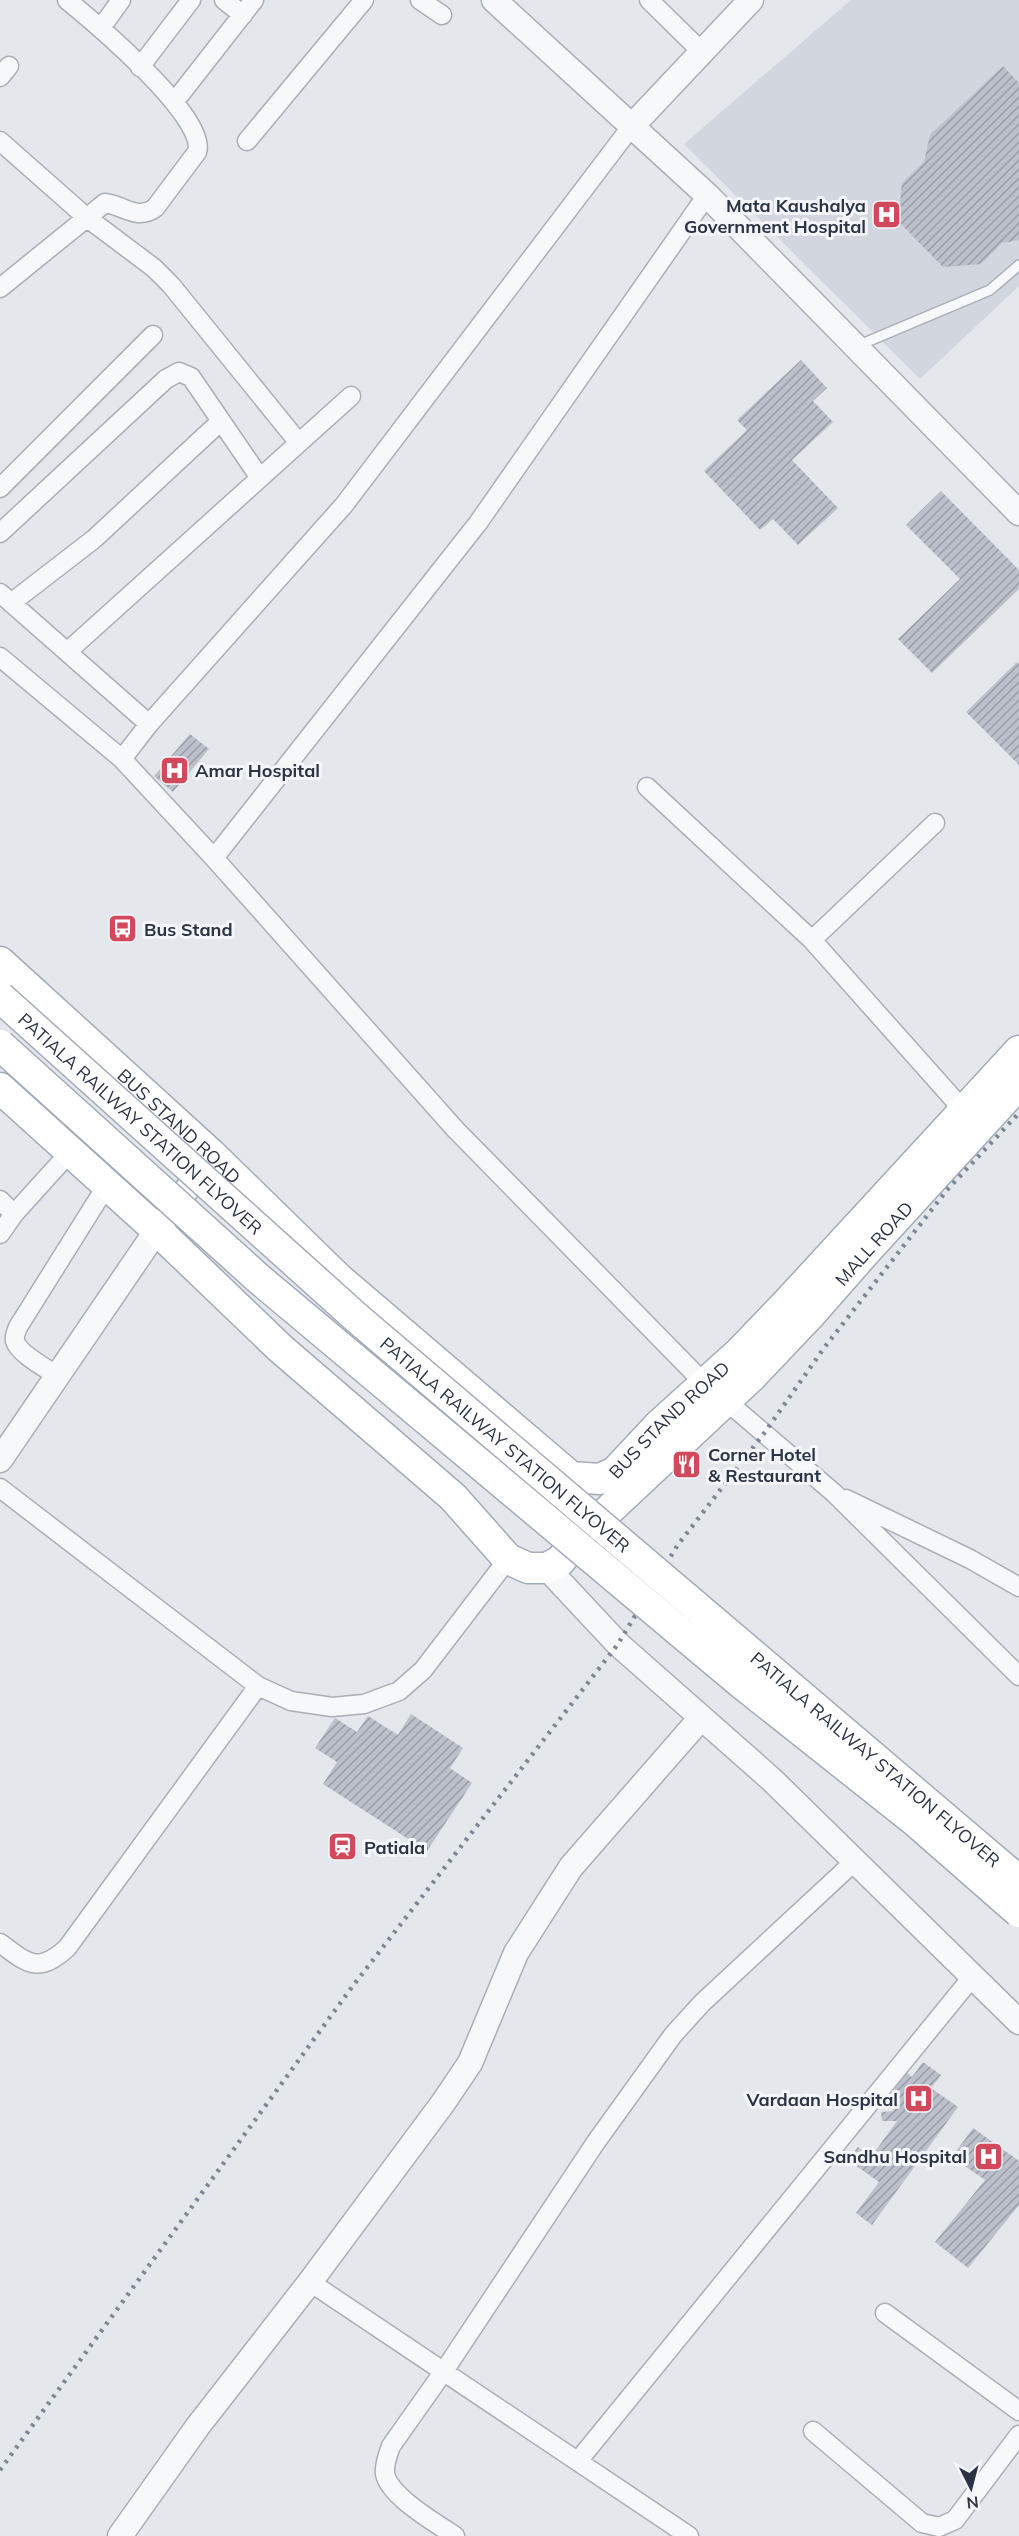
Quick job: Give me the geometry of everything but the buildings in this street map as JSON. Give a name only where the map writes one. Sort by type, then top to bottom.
[{"type":"main road","name":"BUS STAND ROAD","points":[[0,962],[212,1155],[338,1278],[571,1477],[600,1479],[615,1472],[658,1425],[715,1392]]},
{"type":"main road","name":"PATIALA RAILWAY STATION FLYOVER","points":[[0,997],[358,1319],[1019,1881]]},
{"type":"main road","name":"PATIALA RAILWAY STATION FLYOVER","points":[[0,1045],[259,1279],[741,1683],[915,1821],[1019,1912]]},
{"type":"main road","name":"MALL ROAD","points":[[740,1352],[966,1112],[1019,1051]]},
{"type":"main road","name":"MALL ROAD","points":[[715,1392],[809,1316],[1019,1084]]},
{"type":"main road","points":[[0,1088],[157,1230],[280,1348],[453,1497],[508,1559],[528,1568],[547,1568]]},
{"type":"main road","name":"BUS STAND ROAD","points":[[547,1568],[560,1561],[715,1392],[740,1352]]},
{"type":"street","points":[[0,288],[105,203],[131,213],[148,213],[162,200],[199,146],[196,135],[175,101],[101,28],[67,0]]},
{"type":"street","points":[[101,28],[121,0]]},
{"type":"street","points":[[140,67],[191,0]]},
{"type":"street","points":[[224,0],[243,15]]},
{"type":"street","points":[[175,101],[254,0]]},
{"type":"street","points":[[247,141],[364,0]]},
{"type":"street","points":[[420,0],[442,15]]},
{"type":"street","points":[[494,0],[707,195],[1019,513]]},
{"type":"street","points":[[649,0],[702,52]]},
{"type":"street","points":[[122,759],[149,724],[344,505],[631,127],[751,0]]},
{"type":"street","points":[[0,141],[86,217],[154,268],[171,285],[299,443]]},
{"type":"street","points":[[214,858],[478,523],[707,195]]},
{"type":"street","points":[[0,488],[153,335]]},
{"type":"street","points":[[0,533],[166,379],[179,372],[191,377],[260,478]]},
{"type":"street","points":[[67,652],[351,396]]},
{"type":"street","points":[[149,724],[5,598],[94,539],[221,421]]},
{"type":"street","points":[[0,657],[122,759],[214,858],[455,1129],[715,1392],[834,1493],[1019,1676]]},
{"type":"street","points":[[647,787],[812,940],[966,1112]]},
{"type":"street","points":[[812,940],[935,823]]},
{"type":"street","points":[[0,1234],[14,1214],[71,1151]]},
{"type":"street","points":[[0,1460],[157,1230],[212,1155]]},
{"type":"street","points":[[58,1376],[24,1353],[16,1344],[14,1337],[18,1327],[107,1185]]},
{"type":"street","points":[[0,1200],[14,1214]]},
{"type":"street","points":[[0,1488],[258,1686],[291,1701],[332,1707],[364,1704],[399,1691],[423,1670],[508,1559]]},
{"type":"street","points":[[834,1493],[970,1558],[1019,1587]]},
{"type":"street","points":[[547,1568],[618,1644],[771,1779],[1019,2022]]},
{"type":"street","points":[[0,1943],[25,1962],[40,1965],[54,1960],[68,1948],[258,1686]]},
{"type":"street","points":[[120,2536],[198,2426],[310,2282],[470,2063],[516,1953],[560,1883],[701,1718]]},
{"type":"street","points":[[455,2536],[407,2502],[390,2485],[386,2474],[386,2459],[391,2446],[444,2371],[596,2142],[673,2035],[702,2003],[854,1862]]},
{"type":"street","points":[[578,2461],[973,1976]]},
{"type":"street","points":[[310,2282],[689,2536]]},
{"type":"street","points":[[885,2313],[1019,2411]]},
{"type":"street","points":[[813,2431],[922,2523],[939,2527],[955,2520],[1013,2459],[1019,2435]]},
{"type":"lane","points":[[855,347],[990,290],[1019,265]]},
{"type":"shaded area","name":"Mata Kaushalya Government Hospital","points":[[851,0],[1019,0],[1019,286],[920,379],[684,144]]},
{"type":"railway","points":[[0,2470],[352,1987],[618,1644],[677,1546],[765,1432],[824,1348],[947,1190],[1019,1113]]},
{"type":"place","name":"Mata Kaushalya Government Hospital","points":[[887,215]]},
{"type":"place","name":"Amar Hospital","points":[[174,770]]},
{"type":"place","name":"Bus Stand","points":[[123,929]]},
{"type":"place","name":"Corner Hotel & Restaurant","points":[[687,1464]]},
{"type":"place","name":"Patiala","points":[[343,1847]]},
{"type":"place","name":"Vardaan Hospital","points":[[919,2099]]},
{"type":"place","name":"Sandhu Hospital","points":[[988,2156]]}]
